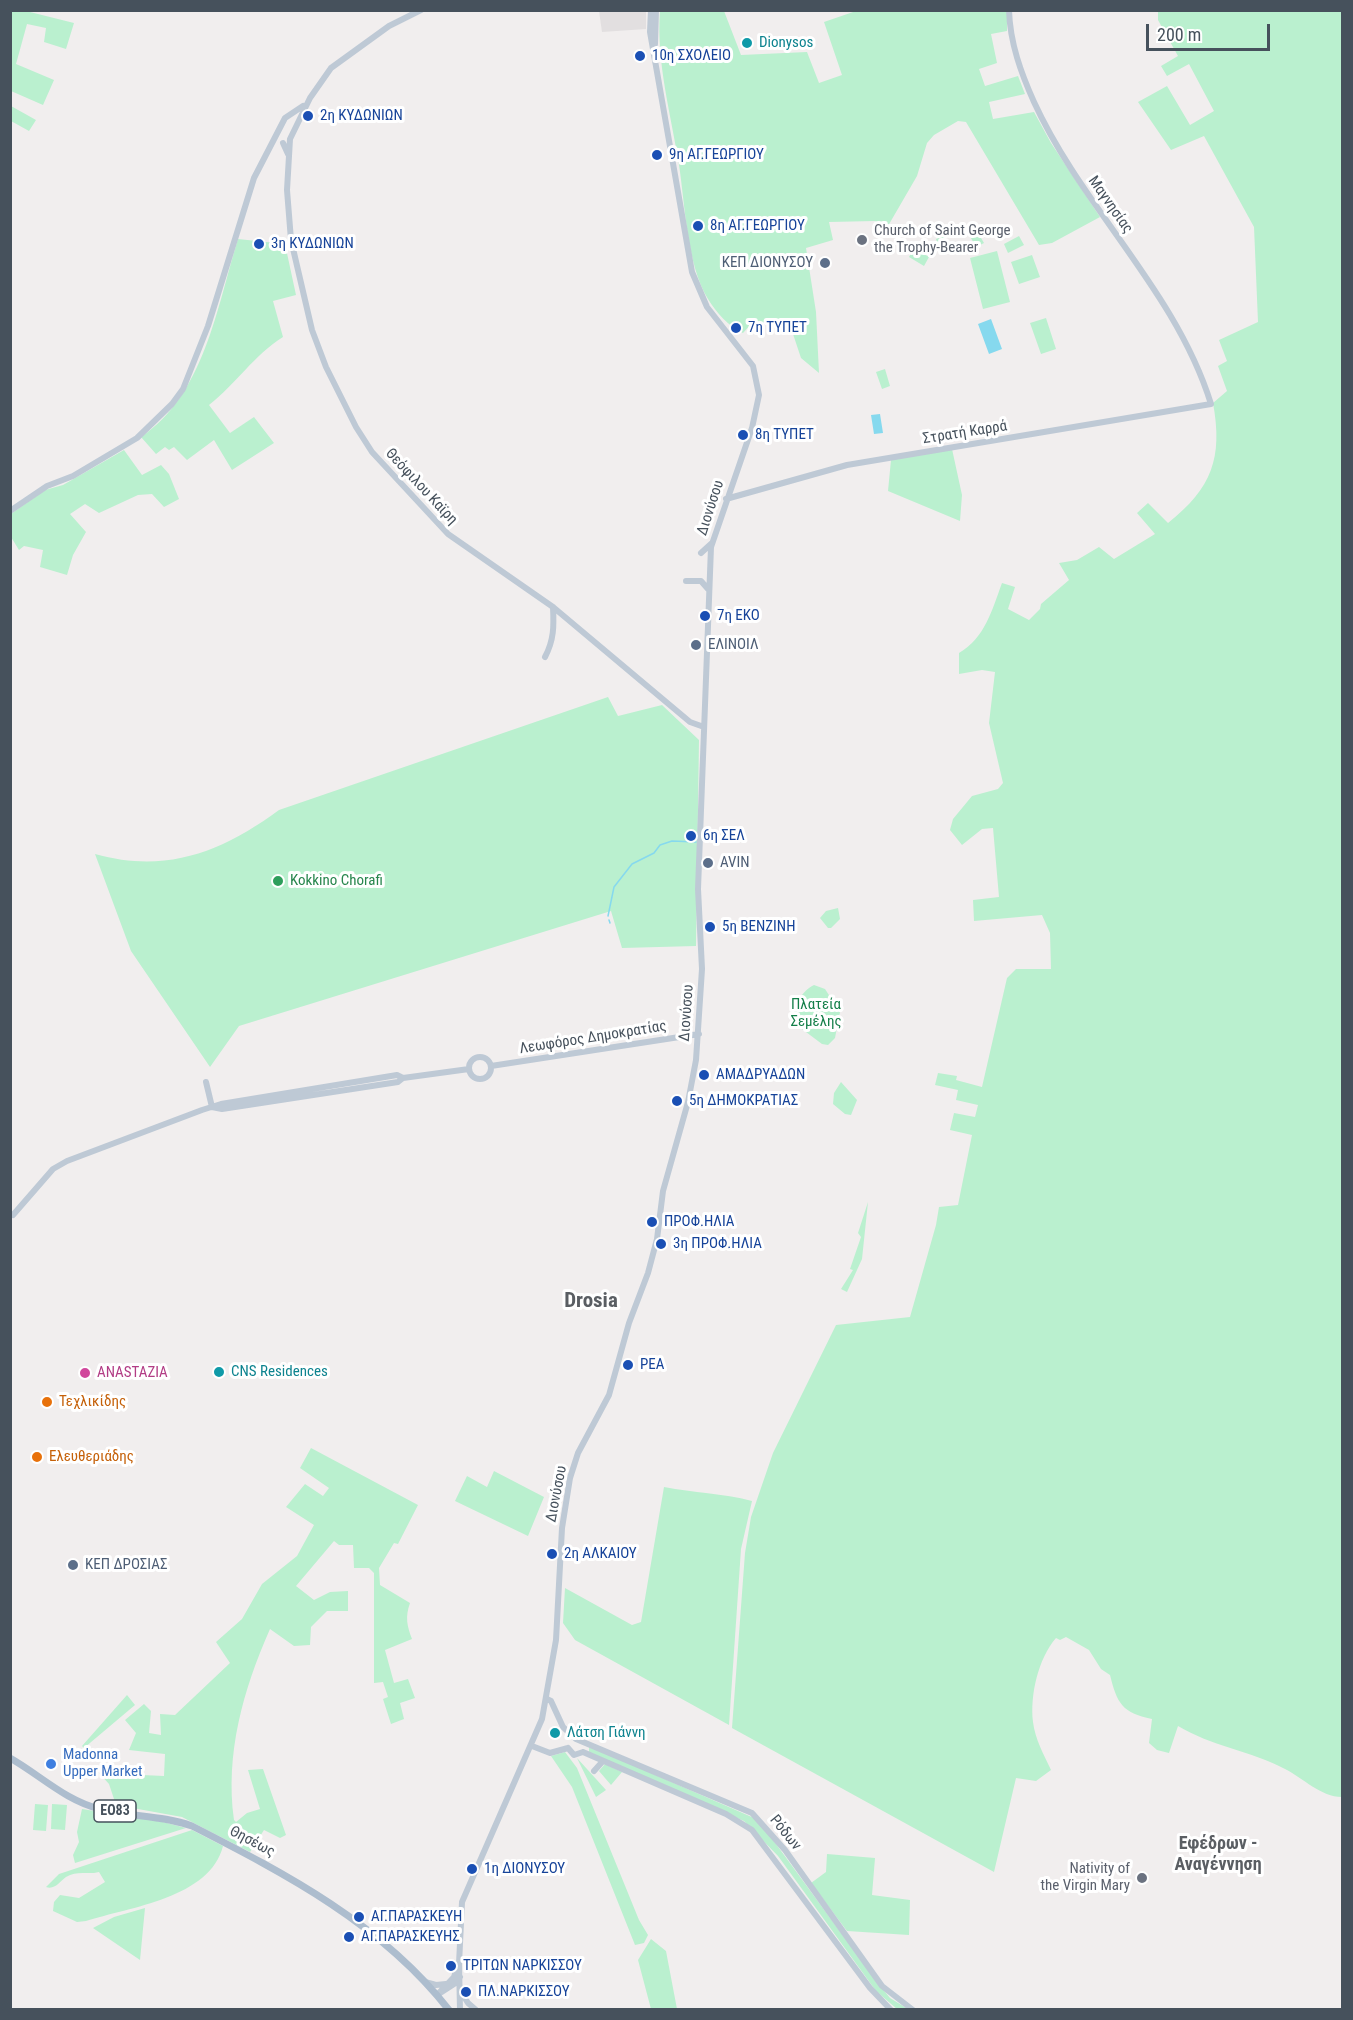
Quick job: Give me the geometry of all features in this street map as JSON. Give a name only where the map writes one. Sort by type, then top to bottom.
[{"type":"main road","name":"Θησέως","points":[[10,1758],[85,1804],[100,1809],[178,1820],[247,1854],[340,1908],[425,1982],[449,2010]]},
{"type":"street","points":[[10,511],[47,486],[81,471],[137,438],[172,404],[183,389],[208,326],[251,187],[286,116],[294,114],[310,98],[331,68],[392,24],[421,10]]},
{"type":"street","name":"Διονύσου","points":[[460,2010],[461,1913],[465,1891],[532,1746],[547,1699],[556,1640],[562,1528],[570,1478],[578,1453],[609,1395],[629,1323],[653,1254],[663,1191],[688,1102],[699,1035],[702,955],[698,889],[704,789],[704,727],[712,542],[756,415],[759,384],[747,357],[707,307],[692,272],[650,32],[651,10]]},
{"type":"street","name":"Διονύσου","points":[[655,53],[656,10]]},
{"type":"street","name":"Μαγνησίας","points":[[1009,10],[1010,34],[1016,57],[1049,134],[1070,170],[1166,307],[1189,347],[1212,404]]},
{"type":"street","name":"Θεόφιλου Καϊρη","points":[[310,98],[290,139],[287,190],[291,240],[312,330],[326,367],[356,427],[387,471],[448,534],[553,607],[690,722],[704,727]]},
{"type":"street","points":[[294,114],[298,121]]},
{"type":"street","name":"Θεόφιλου Καϊρη","points":[[278,134],[288,154]]},
{"type":"street","points":[[273,145],[290,139]]},
{"type":"street","name":"Στρατή Καρρά","points":[[726,499],[843,466],[1212,404]]},
{"type":"street","points":[[701,553],[712,542]]},
{"type":"street","points":[[686,582],[700,580],[709,591]]},
{"type":"street","points":[[545,657],[553,635],[553,607]]},
{"type":"street","name":"Λεωφόρος Δημοκρατίας","points":[[491,1065],[699,1035]]},
{"type":"street","points":[[480,1056],[488,1059],[491,1065],[489,1075],[480,1079],[471,1075],[469,1069],[470,1061],[480,1056]]},
{"type":"street","points":[[11,1215],[53,1169],[66,1161],[212,1107],[233,1107],[469,1069]]},
{"type":"street","points":[[206,1082],[212,1107]]},
{"type":"street","name":"Ρόδων","points":[[547,1699],[551,1701],[563,1726],[580,1741],[752,1813],[785,1850],[882,1986],[913,2010]]},
{"type":"street","points":[[532,1746],[545,1752],[568,1748],[570,1743],[580,1741],[584,1752]]},
{"type":"street","name":"Ρόδων","points":[[568,1748],[574,1755],[584,1752],[726,1815],[752,1830],[870,1988],[891,2010]]},
{"type":"street","points":[[594,1771],[603,1761]]},
{"type":"street","name":"Διονύσου","points":[[438,1995],[454,1977],[459,1964]]},
{"type":"street","points":[[438,1995],[454,1984],[460,1976]]},
{"type":"street","points":[[425,1982],[436,1985],[447,1984]]},
{"type":"street","points":[[461,1990],[468,2003],[476,2010]]},
{"type":"shaded area","points":[[599,11],[646,11],[646,29],[602,32]]},
{"type":"green space","points":[[11,10],[26,11],[74,23],[66,49],[44,42],[46,28],[27,24],[16,64],[54,80],[43,105],[11,91]]},
{"type":"green space","points":[[660,11],[724,11],[741,55],[807,52],[819,83],[842,75],[824,22],[856,11],[1007,11],[1007,31],[991,34],[997,63],[979,69],[985,86],[1018,76],[1025,94],[989,102],[993,119],[1034,112],[1051,143],[1100,217],[1052,243],[1039,245],[966,122],[958,121],[934,135],[927,143],[917,176],[888,226],[884,229],[875,221],[829,222],[833,240],[806,248],[816,312],[819,373],[801,358],[792,331],[775,322],[752,323],[743,333],[719,314],[701,285],[691,252],[665,88],[660,49]]},
{"type":"green space","points":[[1158,11],[1342,11],[1342,1797],[1319,1791],[1272,1763],[1204,1739],[1178,1726],[1169,1753],[1157,1750],[1149,1743],[1152,1719],[1134,1714],[1122,1705],[1115,1693],[1110,1675],[1101,1669],[1089,1650],[1066,1637],[1060,1640],[1056,1638],[1044,1656],[1040,1667],[1034,1689],[1032,1712],[1036,1735],[1051,1770],[1036,1781],[1016,1778],[994,1872],[732,1728],[745,1553],[751,1517],[773,1453],[836,1325],[910,1317],[939,1207],[958,1205],[972,1135],[950,1130],[954,1113],[975,1117],[978,1105],[956,1100],[958,1090],[935,1085],[938,1073],[957,1076],[956,1080],[982,1087],[1007,978],[1016,969],[1051,969],[1050,933],[1042,915],[974,921],[973,900],[999,897],[993,828],[982,829],[962,845],[950,830],[953,819],[972,796],[998,789],[1003,783],[989,723],[995,672],[982,670],[959,674],[959,653],[975,640],[987,622],[1002,583],[1015,587],[1008,609],[1029,620],[1040,609],[1041,604],[1069,580],[1059,563],[1077,560],[1099,547],[1114,559],[1155,534],[1137,513],[1148,503],[1168,523],[1195,497],[1211,470],[1215,456],[1216,423],[1213,403],[1227,391],[1218,366],[1227,361],[1219,340],[1258,322],[1254,227],[1204,136],[1171,150],[1138,102],[1167,86],[1190,125],[1214,111],[1189,64],[1167,76],[1161,66],[1178,56],[1158,20]]},
{"type":"green space","points":[[11,106],[36,120],[29,131],[11,121]]},
{"type":"green space","points":[[974,226],[984,243],[976,247],[967,231]]},
{"type":"green space","points":[[944,236],[949,250],[941,253],[936,239]]},
{"type":"green space","points":[[1019,236],[1024,245],[1008,253],[1004,244]]},
{"type":"green space","points":[[238,239],[285,244],[296,295],[273,301],[283,337],[263,352],[209,405],[230,433],[254,417],[274,443],[232,470],[214,440],[187,460],[174,447],[169,450],[165,447],[156,454],[141,437],[162,419],[180,398],[194,374],[215,320]]},
{"type":"green space","points":[[914,248],[929,257],[924,266],[909,257]]},
{"type":"green space","points":[[997,251],[1010,302],[983,309],[970,258]]},
{"type":"green space","points":[[1032,255],[1040,277],[1019,284],[1011,262]]},
{"type":"green space","points":[[1046,318],[1056,349],[1041,354],[1030,323]]},
{"type":"green space","points":[[885,369],[890,386],[882,389],[876,372]]},
{"type":"green space","points":[[952,449],[962,495],[960,521],[888,491],[891,460]]},
{"type":"green space","points":[[124,450],[142,475],[161,465],[169,474],[179,499],[164,507],[152,494],[138,495],[99,513],[85,504],[70,514],[86,532],[73,555],[67,575],[40,567],[43,550],[24,546],[19,550],[11,537],[11,514],[45,490],[63,485]]},
{"type":"green space","points":[[608,697],[618,716],[662,705],[699,740],[696,946],[622,948],[611,911],[239,1026],[210,1067],[131,951],[95,854],[121,860],[146,861],[169,860],[192,855],[214,848],[236,837],[279,810]]},
{"type":"green space","points":[[838,908],[840,919],[828,928],[820,918],[826,911]]},
{"type":"green space","name":"Πλατεία Σεμέλης","points":[[814,985],[825,989],[840,1012],[835,1038],[828,1045],[822,1044],[790,1020],[792,1010],[798,1000]]},
{"type":"green space","points":[[841,1082],[857,1100],[851,1115],[845,1114],[833,1104],[834,1093]]},
{"type":"green space","points":[[868,1202],[862,1259],[847,1292],[841,1289],[853,1270],[850,1269],[861,1237],[858,1233]]},
{"type":"green space","points":[[311,1448],[418,1505],[398,1544],[394,1543],[379,1568],[380,1585],[410,1603],[407,1621],[412,1639],[385,1650],[394,1683],[408,1679],[415,1698],[400,1703],[404,1719],[391,1724],[383,1699],[388,1697],[383,1682],[374,1683],[374,1573],[369,1568],[354,1568],[353,1545],[339,1545],[334,1541],[296,1586],[314,1600],[330,1592],[348,1591],[348,1611],[327,1611],[311,1627],[310,1645],[294,1646],[270,1629],[244,1699],[234,1747],[232,1771],[234,1820],[236,1822],[247,1813],[260,1809],[248,1770],[263,1769],[286,1835],[280,1838],[264,1830],[250,1852],[182,1817],[116,1805],[109,1784],[99,1773],[164,1776],[165,1754],[129,1750],[136,1733],[125,1720],[144,1704],[151,1711],[149,1733],[161,1735],[160,1714],[175,1715],[230,1663],[216,1642],[242,1619],[262,1584],[297,1556],[314,1525],[286,1507],[305,1484],[323,1496],[329,1488],[300,1468]]},
{"type":"green space","points":[[494,1471],[544,1497],[528,1536],[455,1501],[467,1476],[487,1487]]},
{"type":"green space","points":[[664,1487],[752,1501],[741,1549],[729,1725],[575,1640],[563,1623],[565,1588],[632,1625],[641,1622]]},
{"type":"green space","points":[[127,1695],[135,1705],[84,1748],[82,1746]]},
{"type":"green space","points":[[589,1746],[754,1818],[765,1829],[877,1982],[890,1998],[908,2009],[897,2009],[876,1991],[778,1856],[744,1821],[589,1752]]},
{"type":"green space","points":[[565,1752],[577,1768],[639,1920],[648,1935],[644,1943],[635,1945],[572,1787],[551,1756]]},
{"type":"green space","points":[[577,1758],[606,1790],[596,1797]]},
{"type":"green space","points":[[605,1764],[622,1772],[611,1785],[599,1771]]},
{"type":"green space","points":[[35,1804],[48,1805],[46,1831],[33,1830]]},
{"type":"green space","points":[[52,1804],[67,1805],[65,1830],[51,1829]]},
{"type":"green space","points":[[82,1809],[186,1828],[75,1863],[73,1855],[79,1842],[77,1832]]},
{"type":"green space","points":[[192,1830],[223,1846],[215,1864],[202,1878],[186,1889],[145,1905],[86,1921],[77,1922],[53,1911],[54,1902],[60,1895],[79,1898],[105,1882],[99,1872],[78,1873],[66,1877],[54,1886],[46,1887],[59,1874]]},
{"type":"green space","points":[[827,1854],[875,1858],[872,1895],[910,1900],[909,1935],[847,1931],[811,1883],[826,1872]]},
{"type":"green space","points":[[145,1908],[140,1960],[93,1928],[114,1917]]},
{"type":"green space","points":[[651,1939],[666,1951],[677,2009],[651,2009],[638,1960]]},
{"type":"water","points":[[991,319],[1002,349],[989,354],[978,324]]},
{"type":"water","points":[[880,414],[883,433],[874,434],[871,415]]},
{"type":"waterway","points":[[608,916],[614,887],[632,864],[654,853],[660,845],[672,841],[696,842]]},
{"type":"place","name":"Dionysos","points":[[747,43]]},
{"type":"place","name":"10η ΣΧΟΛΕΙΟ","points":[[640,56]]},
{"type":"place","name":"2η ΚΥΔΩΝΙΩΝ","points":[[308,116]]},
{"type":"place","name":"9η ΑΓ.ΓΕΩΡΓΙΟΥ","points":[[657,155]]},
{"type":"place","name":"8η ΑΓ.ΓΕΩΡΓΙΟΥ","points":[[698,226]]},
{"type":"place","name":"Church of Saint George the Trophy-Bearer","points":[[862,240]]},
{"type":"place","name":"3η ΚΥΔΩΝΙΩΝ","points":[[259,244]]},
{"type":"place","name":"ΚΕΠ ΔΙΟΝΥΣΟΥ","points":[[825,263]]},
{"type":"place","name":"7η ΤΥΠΕΤ","points":[[736,328]]},
{"type":"place","name":"8η ΤΥΠΕΤ","points":[[743,435]]},
{"type":"place","name":"7η ΕΚΟ","points":[[705,616]]},
{"type":"place","name":"ΕΛΙΝΟΙΛ","points":[[696,645]]},
{"type":"place","name":"6η ΣΕΛ","points":[[691,836]]},
{"type":"place","name":"AVIN","points":[[708,863]]},
{"type":"place","name":"Kokkino Chorafi","points":[[278,881]]},
{"type":"place","name":"5η ΒΕΝΖΙΝΗ","points":[[710,927]]},
{"type":"place","name":"ΑΜΑΔΡΥΑΔΩΝ","points":[[704,1075]]},
{"type":"place","name":"5η ΔΗΜΟΚΡΑΤΙΑΣ","points":[[677,1101]]},
{"type":"place","name":"ΠΡΟΦ.ΗΛΙΑ","points":[[652,1222]]},
{"type":"place","name":"3η ΠΡΟΦ.ΗΛΙΑ","points":[[661,1244]]},
{"type":"place","name":"ΡΕΑ","points":[[628,1365]]},
{"type":"place","name":"CNS Residences","points":[[219,1372]]},
{"type":"place","name":"ANASTAZIA","points":[[85,1373]]},
{"type":"place","name":"Τεχλικίδης","points":[[47,1402]]},
{"type":"place","name":"Ελευθεριάδης","points":[[37,1457]]},
{"type":"place","name":"2η ΑΛΚΑΙΟΥ","points":[[552,1554]]},
{"type":"place","name":"ΚΕΠ ΔΡΟΣΙΑΣ","points":[[73,1565]]},
{"type":"place","name":"Λάτση Γιάννη","points":[[555,1733]]},
{"type":"place","name":"Madonna Upper Market","points":[[51,1764]]},
{"type":"place","name":"1η ΔΙΟΝΥΣΟΥ","points":[[472,1869]]},
{"type":"place","name":"Nativity of the Virgin Mary","points":[[1142,1878]]},
{"type":"place","name":"ΑΓ.ΠΑΡΑΣΚΕΥΗ","points":[[359,1917]]},
{"type":"place","name":"ΑΓ.ΠΑΡΑΣΚΕΥΗΣ","points":[[349,1937]]},
{"type":"place","name":"ΤΡΙΤΩΝ ΝΑΡΚΙΣΣΟΥ","points":[[451,1966]]},
{"type":"place","name":"ΠΛ.ΝΑΡΚΙΣΣΟΥ","points":[[466,1992]]},
{"type":"district","name":"Drosia","points":[[591,1302]]},
{"type":"district","name":"Εφέδρων - Αναγέννηση","points":[[1218,1854]]}]
